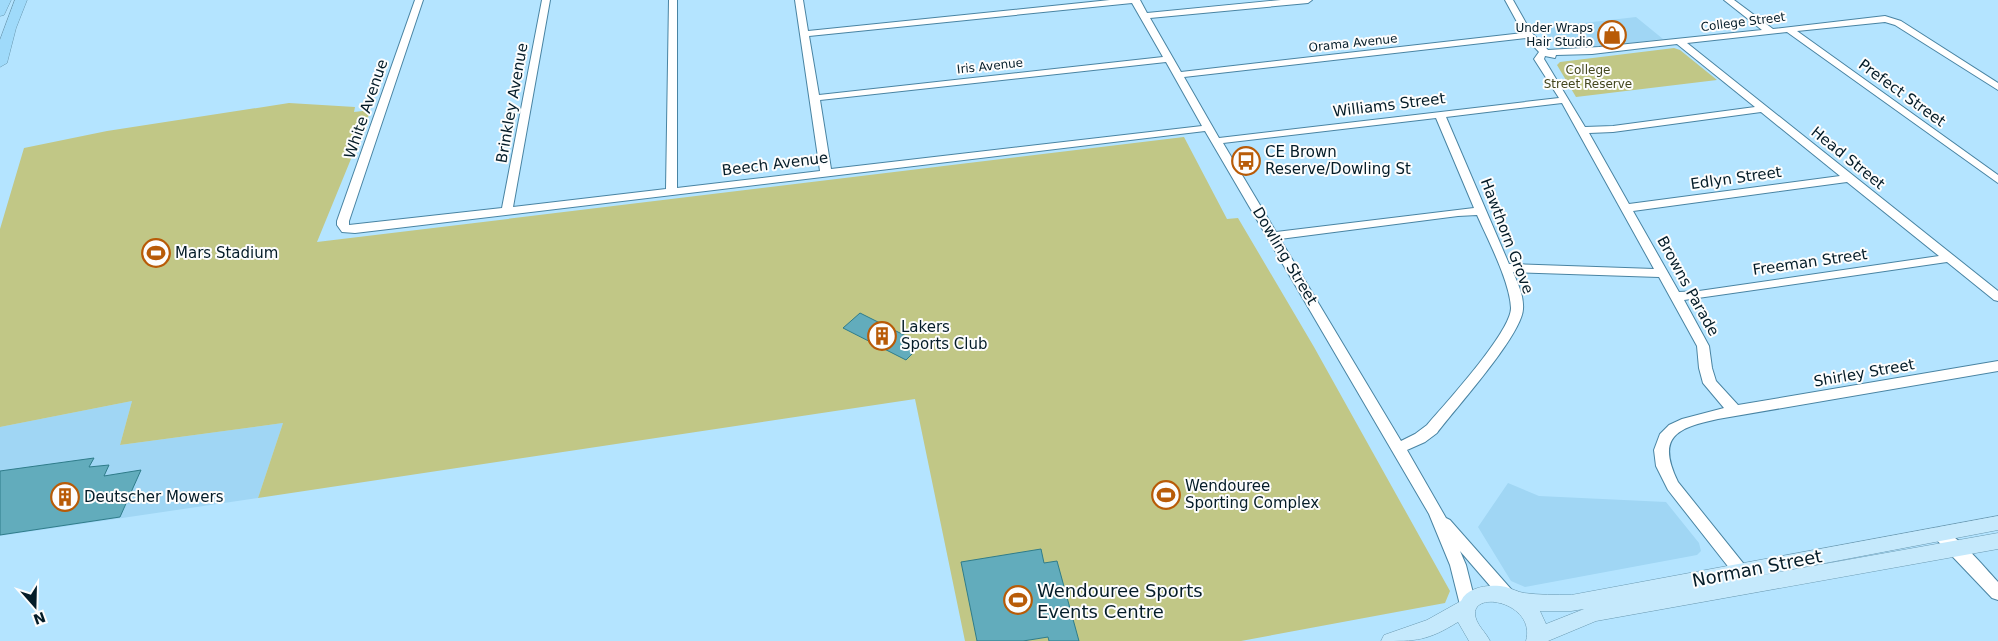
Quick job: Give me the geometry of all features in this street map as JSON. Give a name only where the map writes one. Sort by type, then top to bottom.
[{"type":"highway","points":[[0,12],[5,0]]},
{"type":"highway","points":[[0,63],[10,28],[21,0]]},
{"type":"main road","name":"Norman Street","points":[[1536,639],[1562,624],[1591,614],[1938,534],[1998,522]]},
{"type":"main road","name":"Norman Street","points":[[1391,641],[1433,627],[1467,606],[1471,600],[1481,594],[1495,593],[1513,599],[1541,604],[1571,602],[1956,549],[1998,541]]},
{"type":"main road","name":"Norman Street","points":[[1513,599],[1531,614],[1537,626],[1536,639]]},
{"type":"main road","points":[[1467,606],[1466,614],[1469,628],[1480,641]]},
{"type":"street","name":"White Avenue","points":[[344,228],[342,221],[419,0]]},
{"type":"street","name":"Brinkley Avenue","points":[[507,211],[546,0]]},
{"type":"street","points":[[671,192],[673,0]]},
{"type":"street","points":[[799,0],[826,173]]},
{"type":"street","points":[[804,34],[1136,0]]},
{"type":"street","name":"Dowling Street","points":[[1136,0],[1208,128],[1274,236],[1436,512],[1462,574],[1467,606]]},
{"type":"street","points":[[1145,16],[1308,0]]},
{"type":"street","points":[[1509,0],[1534,43],[1550,54]]},
{"type":"street","points":[[1728,0],[1770,31]]},
{"type":"street","name":"College Street","points":[[1550,54],[1680,42],[1878,19],[1891,20],[1983,78]]},
{"type":"street","name":"Prefect Street","points":[[1788,29],[1998,180]]},
{"type":"street","name":"Orama Avenue","points":[[1179,75],[1530,35]]},
{"type":"street","name":"Head Street","points":[[1680,42],[1998,297]]},
{"type":"street","name":"Browns Parade","points":[[1550,54],[1548,62],[1556,85],[1704,346],[1707,376],[1735,411]]},
{"type":"street","name":"Iris Avenue","points":[[814,98],[1170,59]]},
{"type":"street","points":[[1983,78],[1998,76]]},
{"type":"street","points":[[1983,78],[1998,87]]},
{"type":"street","name":"Williams Street","points":[[1216,141],[1565,100]]},
{"type":"street","points":[[1582,130],[1613,129],[1764,109]]},
{"type":"street","name":"Hawthorn Grove","points":[[1398,448],[1420,438],[1432,429],[1511,328],[1517,304],[1506,268],[1447,128],[1439,114]]},
{"type":"street","name":"Beech Avenue","points":[[344,228],[356,230],[1208,128]]},
{"type":"street","name":"Edlyn Street","points":[[1626,208],[1849,178]]},
{"type":"street","points":[[1274,236],[1458,212],[1481,211]]},
{"type":"street","name":"Freeman Street","points":[[1676,296],[1699,295],[1949,258]]},
{"type":"street","points":[[1506,268],[1662,273]]},
{"type":"street","name":"Shirley Street","points":[[1735,411],[1998,366]]},
{"type":"street","points":[[1735,411],[1682,423],[1666,436],[1662,454],[1664,468],[1673,486],[1747,578]]},
{"type":"street","name":"Dowling Street","points":[[1436,512],[1473,557],[1513,599]]},
{"type":"street","points":[[1938,534],[1956,549],[1998,593]]},
{"type":"shaded area","points":[[1636,17],[1663,39],[1564,51],[1540,28]]},
{"type":"shaded area","points":[[132,401],[120,445],[283,423],[258,498],[0,536],[0,427]]},
{"type":"shaded area","points":[[1508,483],[1539,496],[1666,502],[1699,543],[1701,551],[1697,555],[1525,587],[1511,581],[1478,527]]},
{"type":"green space","name":"College Street Reserve","points":[[1674,48],[1680,50],[1717,80],[1576,97],[1557,65],[1560,62]]},
{"type":"green space","points":[[289,103],[355,107],[354,112],[371,110],[317,242],[1184,137],[1227,219],[1238,218],[1314,347],[1450,591],[1445,603],[1241,641],[965,641],[915,399],[258,498],[283,423],[120,445],[132,401],[0,427],[0,229],[24,148],[107,131]]},
{"type":"building","name":"Lakers Sports Club","points":[[860,313],[922,344],[906,360],[843,328]]},
{"type":"building","name":"Deutscher Mowers","points":[[94,458],[89,467],[109,465],[104,476],[141,470],[120,517],[0,535],[0,471]]},
{"type":"building","name":"Wendouree Sports Events Centre","points":[[1041,549],[1044,563],[1057,561],[1079,641],[1049,641],[1048,637],[1023,641],[977,641],[961,562]]},
{"type":"place","name":"Under Wraps Hair Studio","points":[[1612,35]]},
{"type":"place","name":"CE Brown Reserve/Dowling St","points":[[1246,161]]},
{"type":"place","name":"Mars Stadium","points":[[156,253]]},
{"type":"place","name":"Lakers Sports Club","points":[[882,336]]},
{"type":"place","name":"Wendouree Sporting Complex","points":[[1166,495]]},
{"type":"place","name":"Deutscher Mowers","points":[[65,497]]},
{"type":"place","name":"Wendouree Sports Events Centre","points":[[1018,600]]}]
